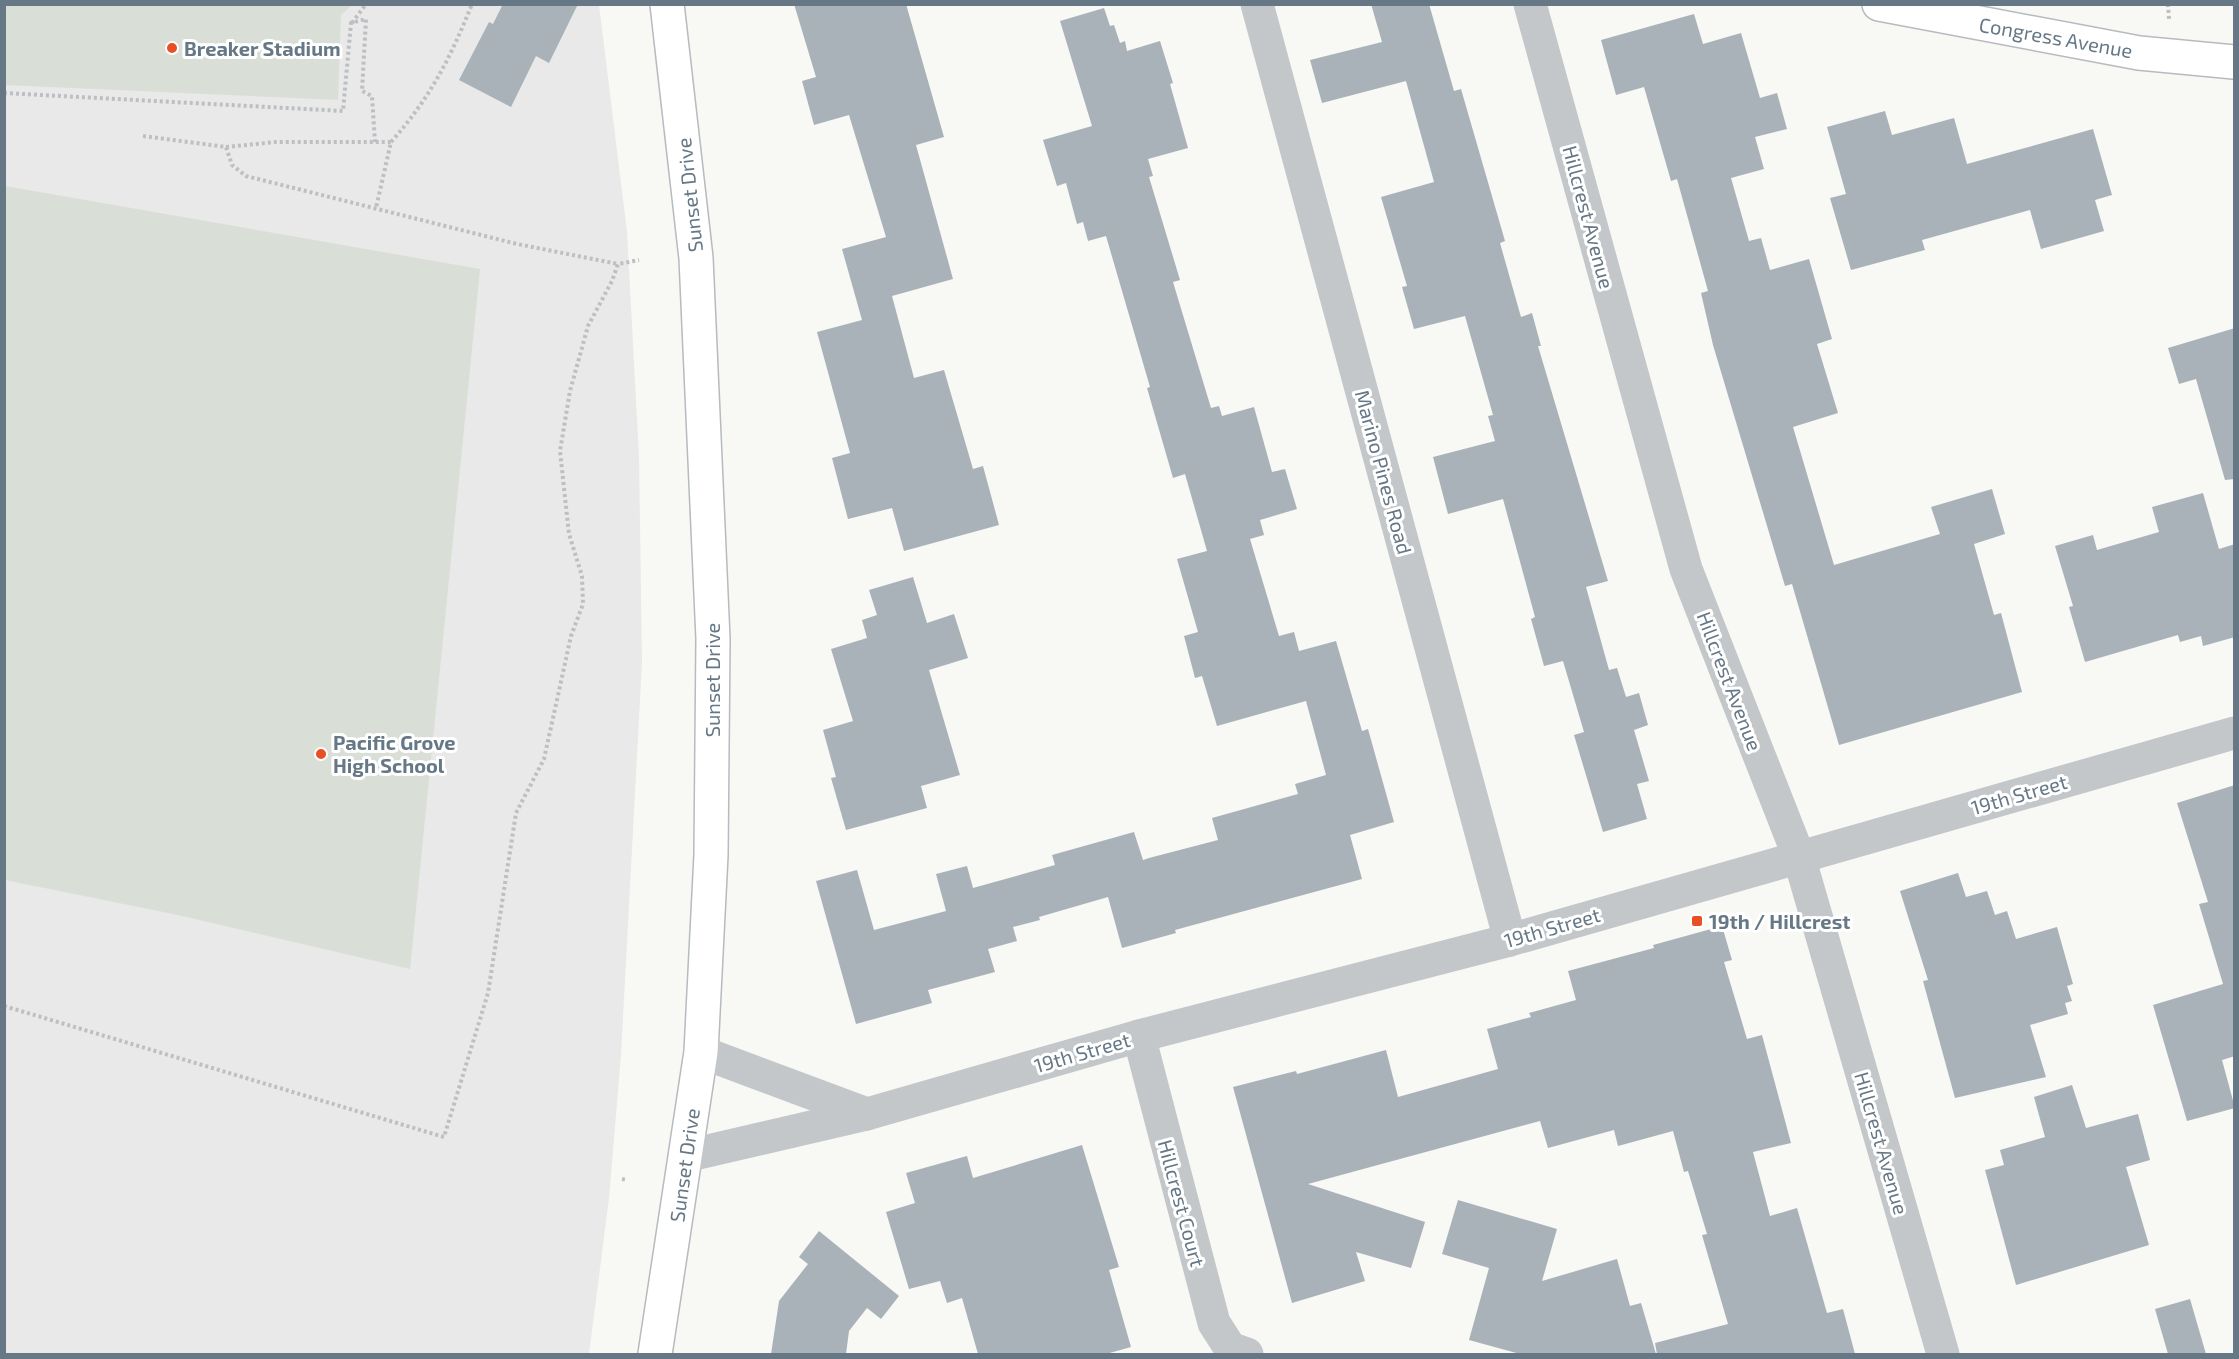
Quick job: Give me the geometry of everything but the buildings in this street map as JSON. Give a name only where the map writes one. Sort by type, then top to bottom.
[{"type":"main road","name":"Sunset Drive","points":[[655,1354],[701,1052],[711,855],[713,639],[696,258],[667,4]]},
{"type":"main road","name":"Congress Avenue","points":[[1879,4],[2139,53],[2235,62]]},
{"type":"street","name":"Marino Pines Road","points":[[1257,4],[1510,940]]},
{"type":"street","name":"Hillcrest Avenue","points":[[1530,4],[1686,569],[1799,857],[1943,1354]]},
{"type":"street","name":"19th Street","points":[[686,1156],[867,1114],[1139,1036],[1510,940],[2235,733]]},
{"type":"street","name":"Hillcrest Court","points":[[1139,1036],[1214,1323],[1230,1348],[1247,1354]]},
{"type":"street","points":[[701,1052],[867,1114]]},
{"type":"path","points":[[4,93],[343,111],[351,23],[366,4]]},
{"type":"path","points":[[376,208],[391,142],[417,112],[450,57],[472,4]]},
{"type":"path","points":[[351,23],[366,19],[362,91],[372,96],[375,142]]},
{"type":"path","points":[[144,136],[226,147],[276,142],[391,142]]},
{"type":"path","points":[[226,147],[232,165],[246,176],[517,244],[618,264],[639,260]]},
{"type":"path","points":[[4,1006],[444,1137],[488,993],[516,813],[544,759],[571,636],[582,604],[582,576],[569,534],[560,451],[570,391],[588,326],[612,281],[618,264]]},
{"type":"shaded area","name":"Breaker Stadium","points":[[5,4],[352,5],[341,15],[338,100],[5,85]]},
{"type":"shaded area","name":"Pacific Grove High School","points":[[5,5],[599,5],[627,232],[639,457],[642,662],[621,1054],[609,1198],[589,1354],[5,1354]]},
{"type":"shaded area","points":[[5,186],[480,269],[410,969],[178,915],[5,880]]},
{"type":"place","name":"Breaker Stadium","points":[[172,48]]},
{"type":"place","name":"Pacific Grove High School","points":[[321,754]]},
{"type":"place","name":"19th / Hillcrest","points":[[1697,921]]}]
